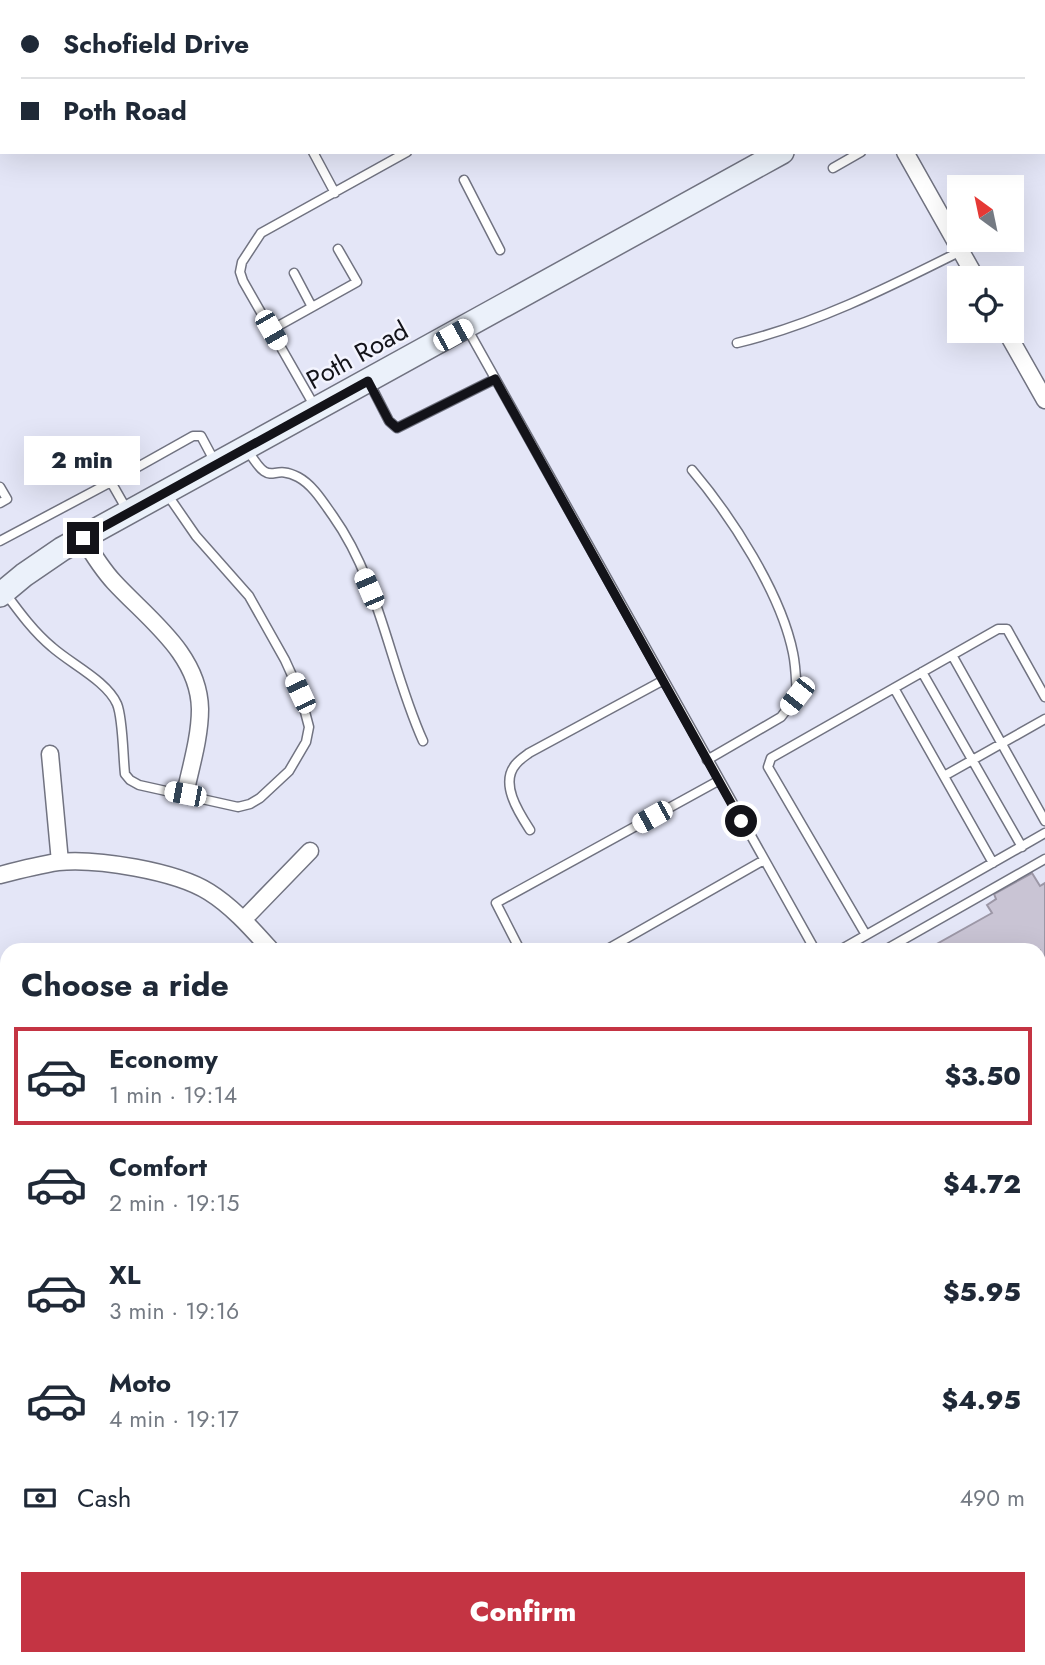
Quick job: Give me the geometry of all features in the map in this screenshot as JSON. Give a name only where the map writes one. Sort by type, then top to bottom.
[{"type":"street","name":"Poth Road","points":[[2,593],[41,563],[128,512],[778,154]]},
{"type":"street","points":[[906,154],[947,226]]},
{"type":"street","points":[[1013,343],[1045,400]]},
{"type":"street","points":[[83,538],[112,580],[163,630],[181,653],[195,682],[200,723],[185,794]]},
{"type":"street","points":[[50,754],[60,862]]},
{"type":"street","points":[[244,919],[310,851]]},
{"type":"street","points":[[0,875],[60,862],[119,865],[185,880],[210,892],[244,919],[265,943]]},
{"type":"lane","points":[[314,154],[335,193]]},
{"type":"lane","points":[[317,410],[243,281],[240,272],[245,254],[261,233],[403,154]]},
{"type":"lane","points":[[833,168],[858,154]]},
{"type":"lane","points":[[464,180],[500,250]]},
{"type":"lane","points":[[271,330],[357,282],[338,249]]},
{"type":"lane","points":[[737,343],[775,334],[880,292],[959,252]]},
{"type":"lane","points":[[295,273],[313,307]]},
{"type":"lane","points":[[466,327],[706,760],[811,943]]},
{"type":"lane","points":[[368,381],[389,421],[397,428],[495,379]]},
{"type":"lane","points":[[0,541],[193,436],[201,436],[216,464]]},
{"type":"lane","points":[[246,448],[260,470],[266,474],[289,474],[310,485],[346,536],[379,615],[407,706],[423,741]]},
{"type":"lane","points":[[692,470],[716,498],[756,565],[780,614],[793,653],[797,696],[780,717],[706,760]]},
{"type":"lane","points":[[111,482],[128,512]]},
{"type":"lane","points":[[0,487],[7,499],[0,503]]},
{"type":"lane","points":[[2,593],[42,638],[111,695],[118,706],[125,774],[130,780],[139,785],[238,807],[260,798],[289,771],[306,742],[309,727],[300,693],[249,596],[196,536],[165,492]]},
{"type":"lane","points":[[866,935],[768,767],[771,758],[998,629],[1007,629],[1045,696]]},
{"type":"lane","points":[[952,655],[1045,821]]},
{"type":"lane","points":[[922,672],[1022,847]]},
{"type":"lane","points":[[530,830],[515,807],[509,786],[514,765],[528,753],[662,681]]},
{"type":"lane","points":[[894,688],[993,863]]},
{"type":"lane","points":[[944,776],[1045,719]]},
{"type":"lane","points":[[516,943],[496,903],[718,780]]},
{"type":"lane","points":[[852,943],[1045,834]]},
{"type":"lane","points":[[898,943],[1045,859]]},
{"type":"lane","points":[[618,943],[764,860]]},
{"type":"building","points":[[1032,873],[1040,886],[1045,883],[1045,943],[938,943],[992,913],[987,905],[996,899],[994,894]]},
{"type":"route","points":[[83,538],[368,381],[389,421],[397,428],[495,379],[741,821]]}]
